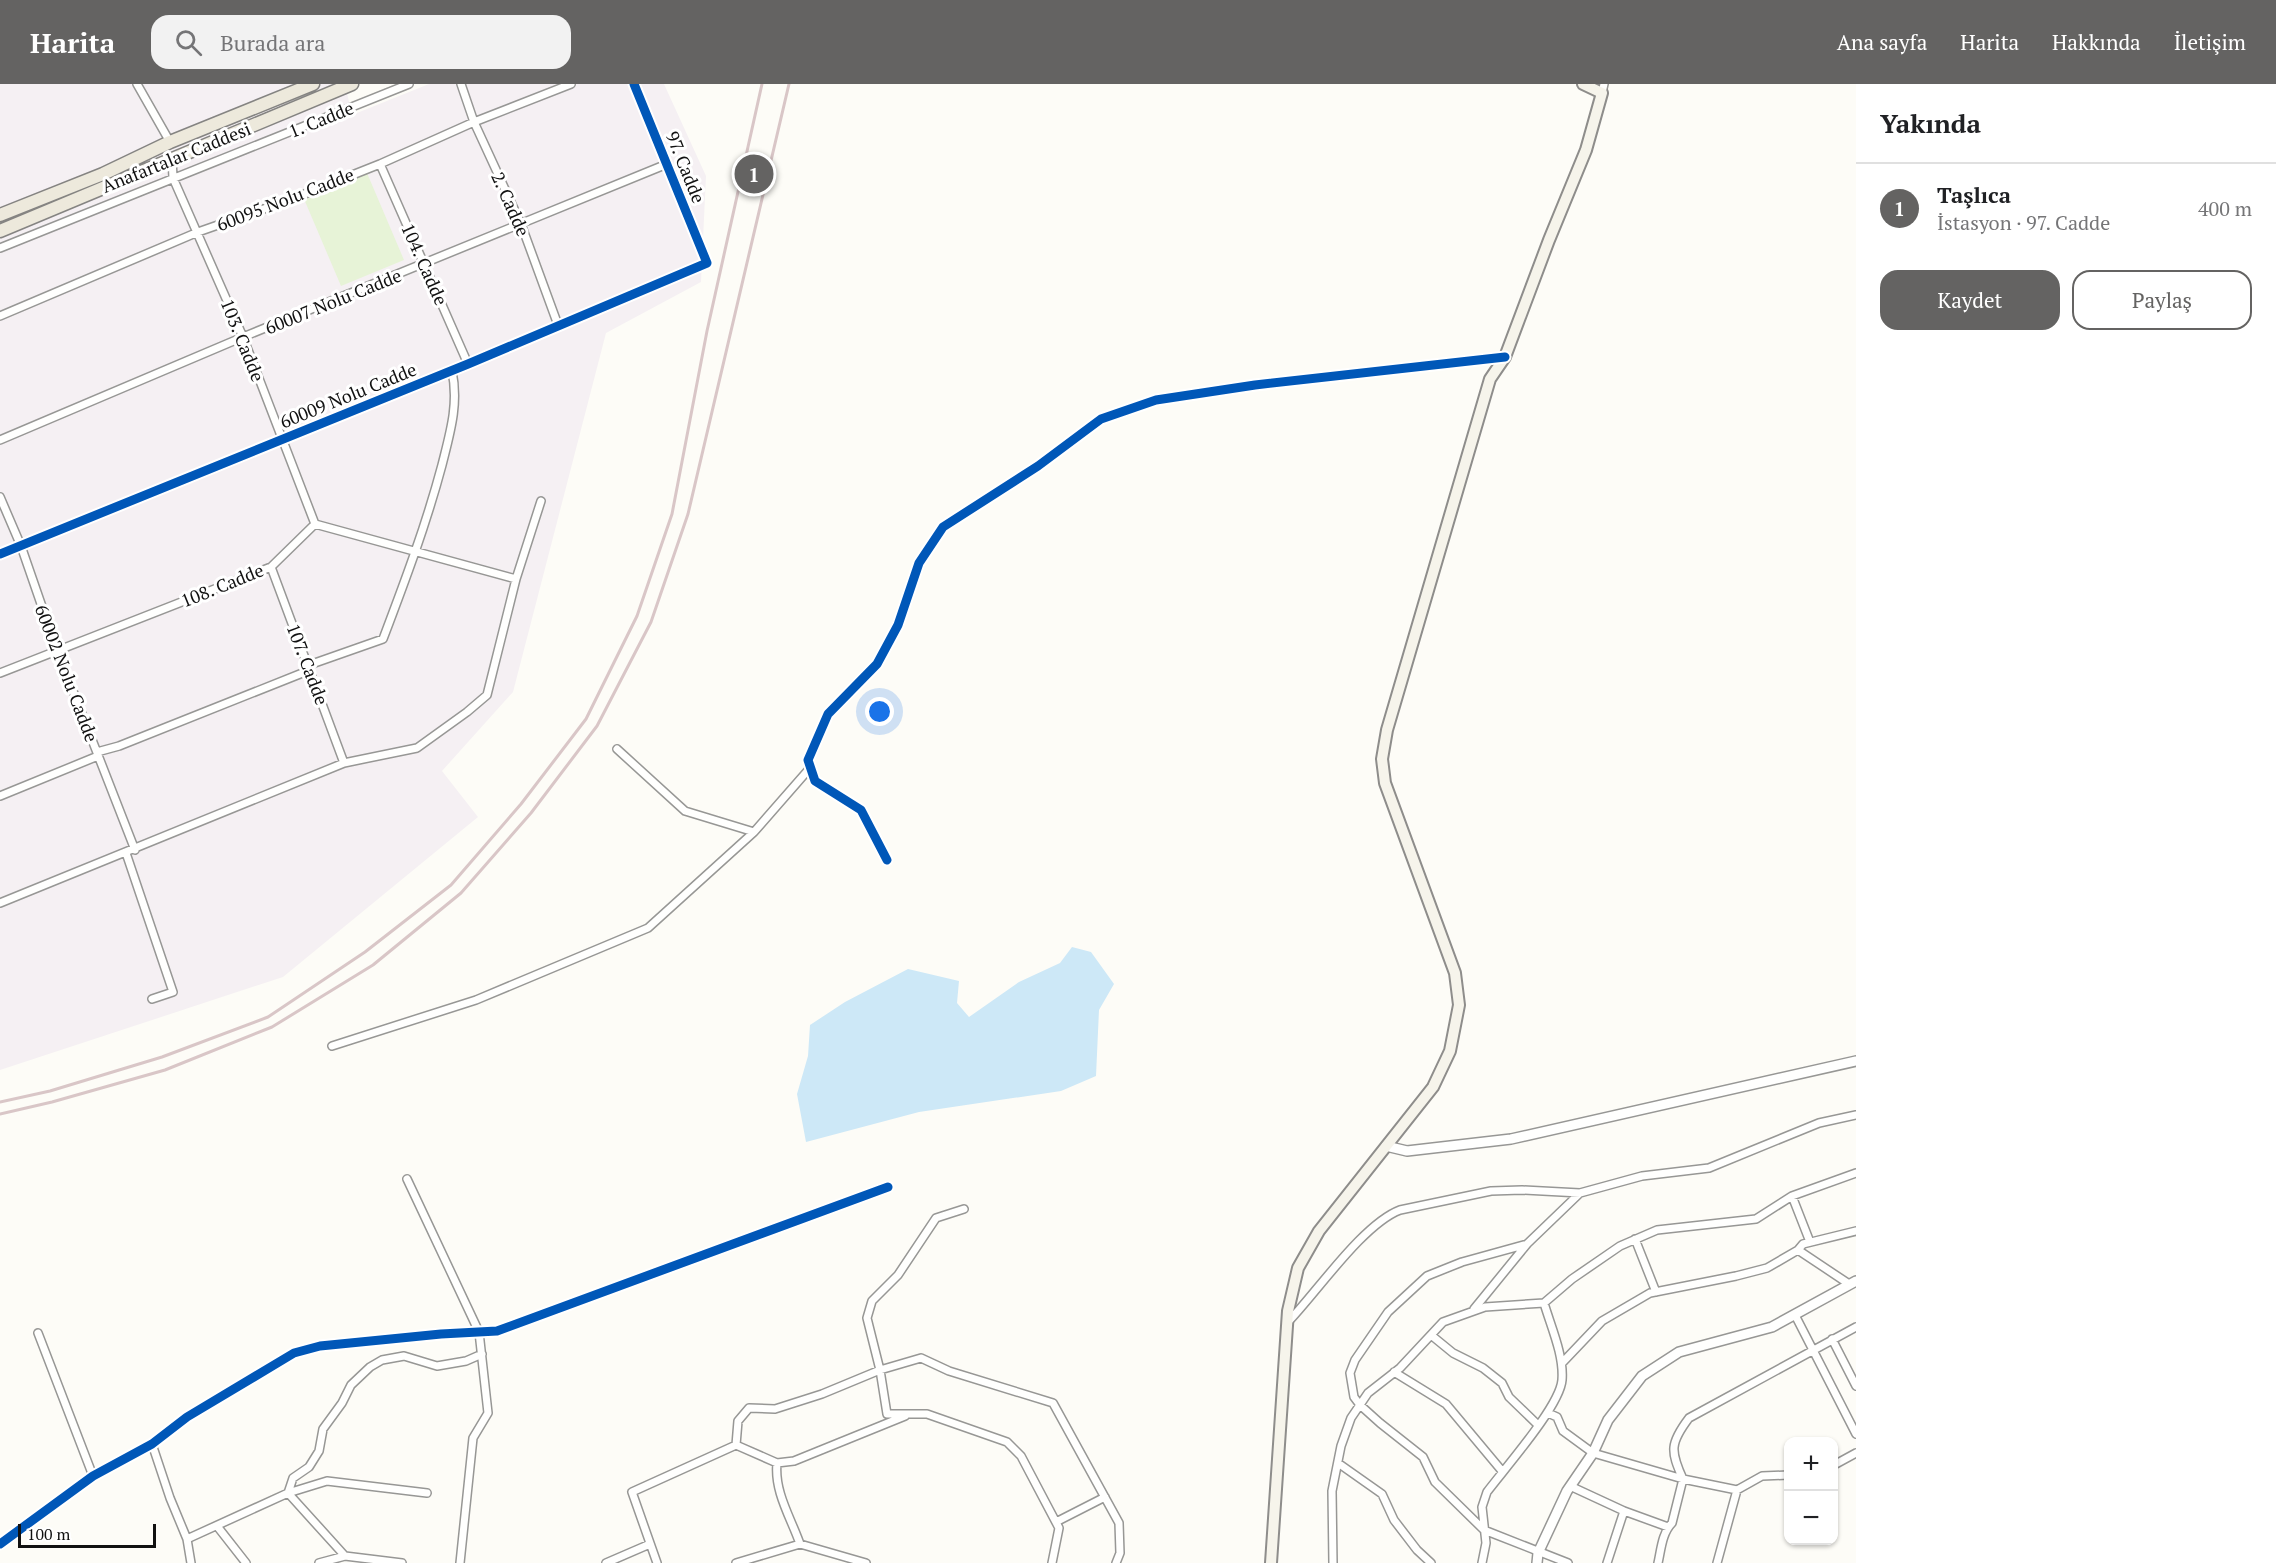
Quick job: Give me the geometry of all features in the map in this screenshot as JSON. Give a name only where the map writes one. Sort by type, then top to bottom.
[{"type":"main road","points":[[282,97],[300,84]]},
{"type":"main road","name":"Anafartalar Caddesi","points":[[0,215],[103,174],[170,142],[313,84]]},
{"type":"main road","name":"Anafartalar Caddesi","points":[[0,231],[352,84]]},
{"type":"main road","points":[[1271,1563],[1288,1311],[1298,1268],[1313,1240],[1433,1088],[1450,1051],[1459,1005],[1455,974],[1385,783],[1382,759],[1387,730],[1490,379],[1505,357],[1586,150],[1600,87],[1583,84]]},
{"type":"street","points":[[137,84],[170,142]]},
{"type":"street","name":"1. Cadde","points":[[0,248],[409,84]]},
{"type":"street","name":"2. Cadde","points":[[461,84],[474,122],[521,224],[558,325]]},
{"type":"street","name":"60095 Nolu Cadde","points":[[0,316],[198,232],[292,199],[380,164],[474,122],[571,84]]},
{"type":"street","name":"97. Cadde","points":[[634,84],[707,263]]},
{"type":"street","name":"103. Cadde","points":[[172,158],[173,178],[243,337],[315,524]]},
{"type":"street","name":"104. Cadde","points":[[380,164],[468,364]]},
{"type":"street","name":"60007 Nolu Cadde","points":[[0,440],[243,337],[667,164]]},
{"type":"street","name":"60009 Nolu Cadde","points":[[0,554],[452,371],[707,263]]},
{"type":"street","points":[[886,860],[861,810],[815,781],[807,760],[828,714],[877,664],[898,625],[919,563],[944,527],[1038,466],[1101,419],[1156,400],[1255,385],[1505,357]]},
{"type":"street","points":[[0,796],[309,667],[383,639],[416,552],[453,422],[455,394],[452,371]]},
{"type":"street","name":"60002 Nolu Cadde","points":[[0,497],[21,546],[57,650],[135,850]]},
{"type":"street","points":[[0,903],[344,763],[417,748],[487,695],[516,579],[541,501]]},
{"type":"street","points":[[315,524],[516,579]]},
{"type":"street","name":"108. Cadde","points":[[0,673],[271,567],[315,524]]},
{"type":"street","name":"107. Cadde","points":[[271,567],[344,763]]},
{"type":"street","points":[[617,749],[685,811],[754,832]]},
{"type":"street","points":[[332,1046],[476,1000],[648,928],[754,832],[810,768]]},
{"type":"street","points":[[126,853],[173,992],[152,999]]},
{"type":"street","points":[[1386,1146],[1407,1151],[1511,1139],[1856,1061]]},
{"type":"street","points":[[1287,1323],[1364,1237],[1390,1214],[1434,1202],[1491,1191],[1580,1193],[1642,1176],[1709,1168],[1819,1123],[1856,1115]]},
{"type":"street","points":[[1335,1561],[1332,1491],[1341,1446],[1351,1418],[1368,1393],[1394,1372],[1443,1322],[1485,1306],[1544,1303],[1572,1279],[1620,1246],[1635,1239],[1657,1230],[1756,1219],[1792,1196],[1856,1173]]},
{"type":"street","points":[[407,1179],[480,1332],[488,1413],[473,1438],[460,1563]]},
{"type":"street","points":[[0,1544],[93,1476],[152,1444],[187,1417],[294,1353],[320,1346],[498,1331],[888,1188]]},
{"type":"street","points":[[1472,1311],[1527,1244],[1580,1193]]},
{"type":"street","points":[[1792,1196],[1810,1242]]},
{"type":"street","points":[[964,1209],[936,1218],[898,1275],[872,1301],[867,1318],[880,1370],[887,1414],[927,1414],[1007,1442],[1021,1456],[1059,1528],[1052,1563]]},
{"type":"street","points":[[1562,1363],[1602,1321],[1650,1293],[1767,1268],[1798,1250],[1803,1244],[1856,1231]]},
{"type":"street","points":[[1635,1239],[1656,1292]]},
{"type":"street","points":[[1527,1244],[1462,1262],[1427,1276],[1388,1312],[1355,1360],[1350,1373],[1354,1397],[1360,1405],[1423,1457],[1435,1482],[1484,1530],[1537,1558],[1568,1563]]},
{"type":"street","points":[[1537,1558],[1570,1486],[1593,1453],[1608,1420],[1642,1376],[1679,1353],[1772,1327],[1852,1283],[1798,1250]]},
{"type":"street","points":[[1482,1563],[1486,1543],[1482,1508],[1487,1492],[1548,1413],[1562,1382],[1562,1363],[1544,1303]]},
{"type":"street","points":[[1795,1315],[1856,1434]]},
{"type":"street","points":[[1658,1563],[1662,1541],[1672,1523],[1683,1479],[1673,1457],[1676,1436],[1689,1418],[1856,1327]]},
{"type":"street","points":[[38,1333],[93,1476]]},
{"type":"street","points":[[1431,1335],[1454,1353],[1483,1368],[1502,1383],[1509,1397],[1538,1425]]},
{"type":"street","points":[[1832,1339],[1856,1386]]},
{"type":"street","points":[[288,1493],[293,1478],[309,1467],[319,1451],[323,1429],[342,1403],[351,1385],[370,1366],[382,1360],[404,1356],[437,1366],[466,1361],[482,1354]]},
{"type":"street","points":[[736,1444],[738,1421],[749,1408],[775,1409],[822,1394],[880,1370],[921,1358],[950,1371],[1053,1402],[1119,1523],[1120,1553],[1116,1563]]},
{"type":"street","points":[[1394,1372],[1446,1404],[1502,1471]]},
{"type":"street","points":[[1548,1413],[1557,1417],[1563,1431],[1593,1453],[1683,1479],[1737,1490],[1762,1476],[1784,1475]]},
{"type":"street","points":[[657,1563],[632,1492],[736,1444],[777,1463],[794,1461],[910,1414]]},
{"type":"street","points":[[152,1444],[187,1539],[191,1563]]},
{"type":"street","points":[[1838,1462],[1856,1453]]},
{"type":"street","points":[[777,1463],[775,1475],[777,1488],[800,1544]]},
{"type":"street","points":[[1338,1463],[1382,1494],[1394,1520],[1417,1550],[1431,1563]]},
{"type":"street","points":[[187,1539],[288,1493],[327,1481],[427,1493]]},
{"type":"street","points":[[1570,1486],[1624,1511],[1668,1527]]},
{"type":"street","points":[[1717,1563],[1737,1490]]},
{"type":"street","points":[[288,1493],[345,1556]]},
{"type":"street","points":[[1056,1522],[1105,1497]]},
{"type":"street","points":[[1607,1563],[1624,1511]]},
{"type":"street","points":[[217,1526],[246,1563]]},
{"type":"street","points":[[606,1563],[650,1544]]},
{"type":"street","points":[[736,1563],[800,1544],[866,1563]]},
{"type":"street","points":[[319,1563],[345,1556],[402,1563]]},
{"type":"shaded area","points":[[0,84],[345,84],[352,115],[429,84],[664,84],[706,176],[701,282],[606,333],[513,692],[442,771],[478,817],[283,977],[0,1070]]},
{"type":"green space","points":[[367,173],[404,260],[341,286],[304,199]]},
{"type":"water","points":[[1072,947],[1091,952],[1114,984],[1099,1010],[1096,1076],[1061,1091],[919,1112],[806,1142],[797,1094],[808,1056],[810,1025],[845,1002],[908,969],[959,981],[957,1003],[969,1017],[1019,982],[1060,963]]},
{"type":"railway","points":[[0,1102],[50,1091],[162,1057],[268,1017],[365,952],[451,885],[521,804],[586,719],[637,616],[672,514],[707,331],[762,84]]},
{"type":"railway","points":[[0,1114],[52,1102],[165,1070],[272,1027],[373,965],[461,893],[531,813],[597,726],[651,622],[688,514],[789,84]]},
{"type":"cycle path","points":[[0,554],[468,364],[707,263],[634,84]]},
{"type":"cycle path","points":[[887,860],[861,810],[815,781],[808,760],[828,714],[877,664],[898,625],[919,563],[943,527],[1038,466],[1101,419],[1156,400],[1255,385],[1505,357]]},
{"type":"cycle path","points":[[0,1544],[93,1476],[152,1444],[187,1417],[294,1353],[320,1346],[497,1331],[888,1187]]},
{"type":"place","name":"Taşlıca","points":[[754,174]]}]
